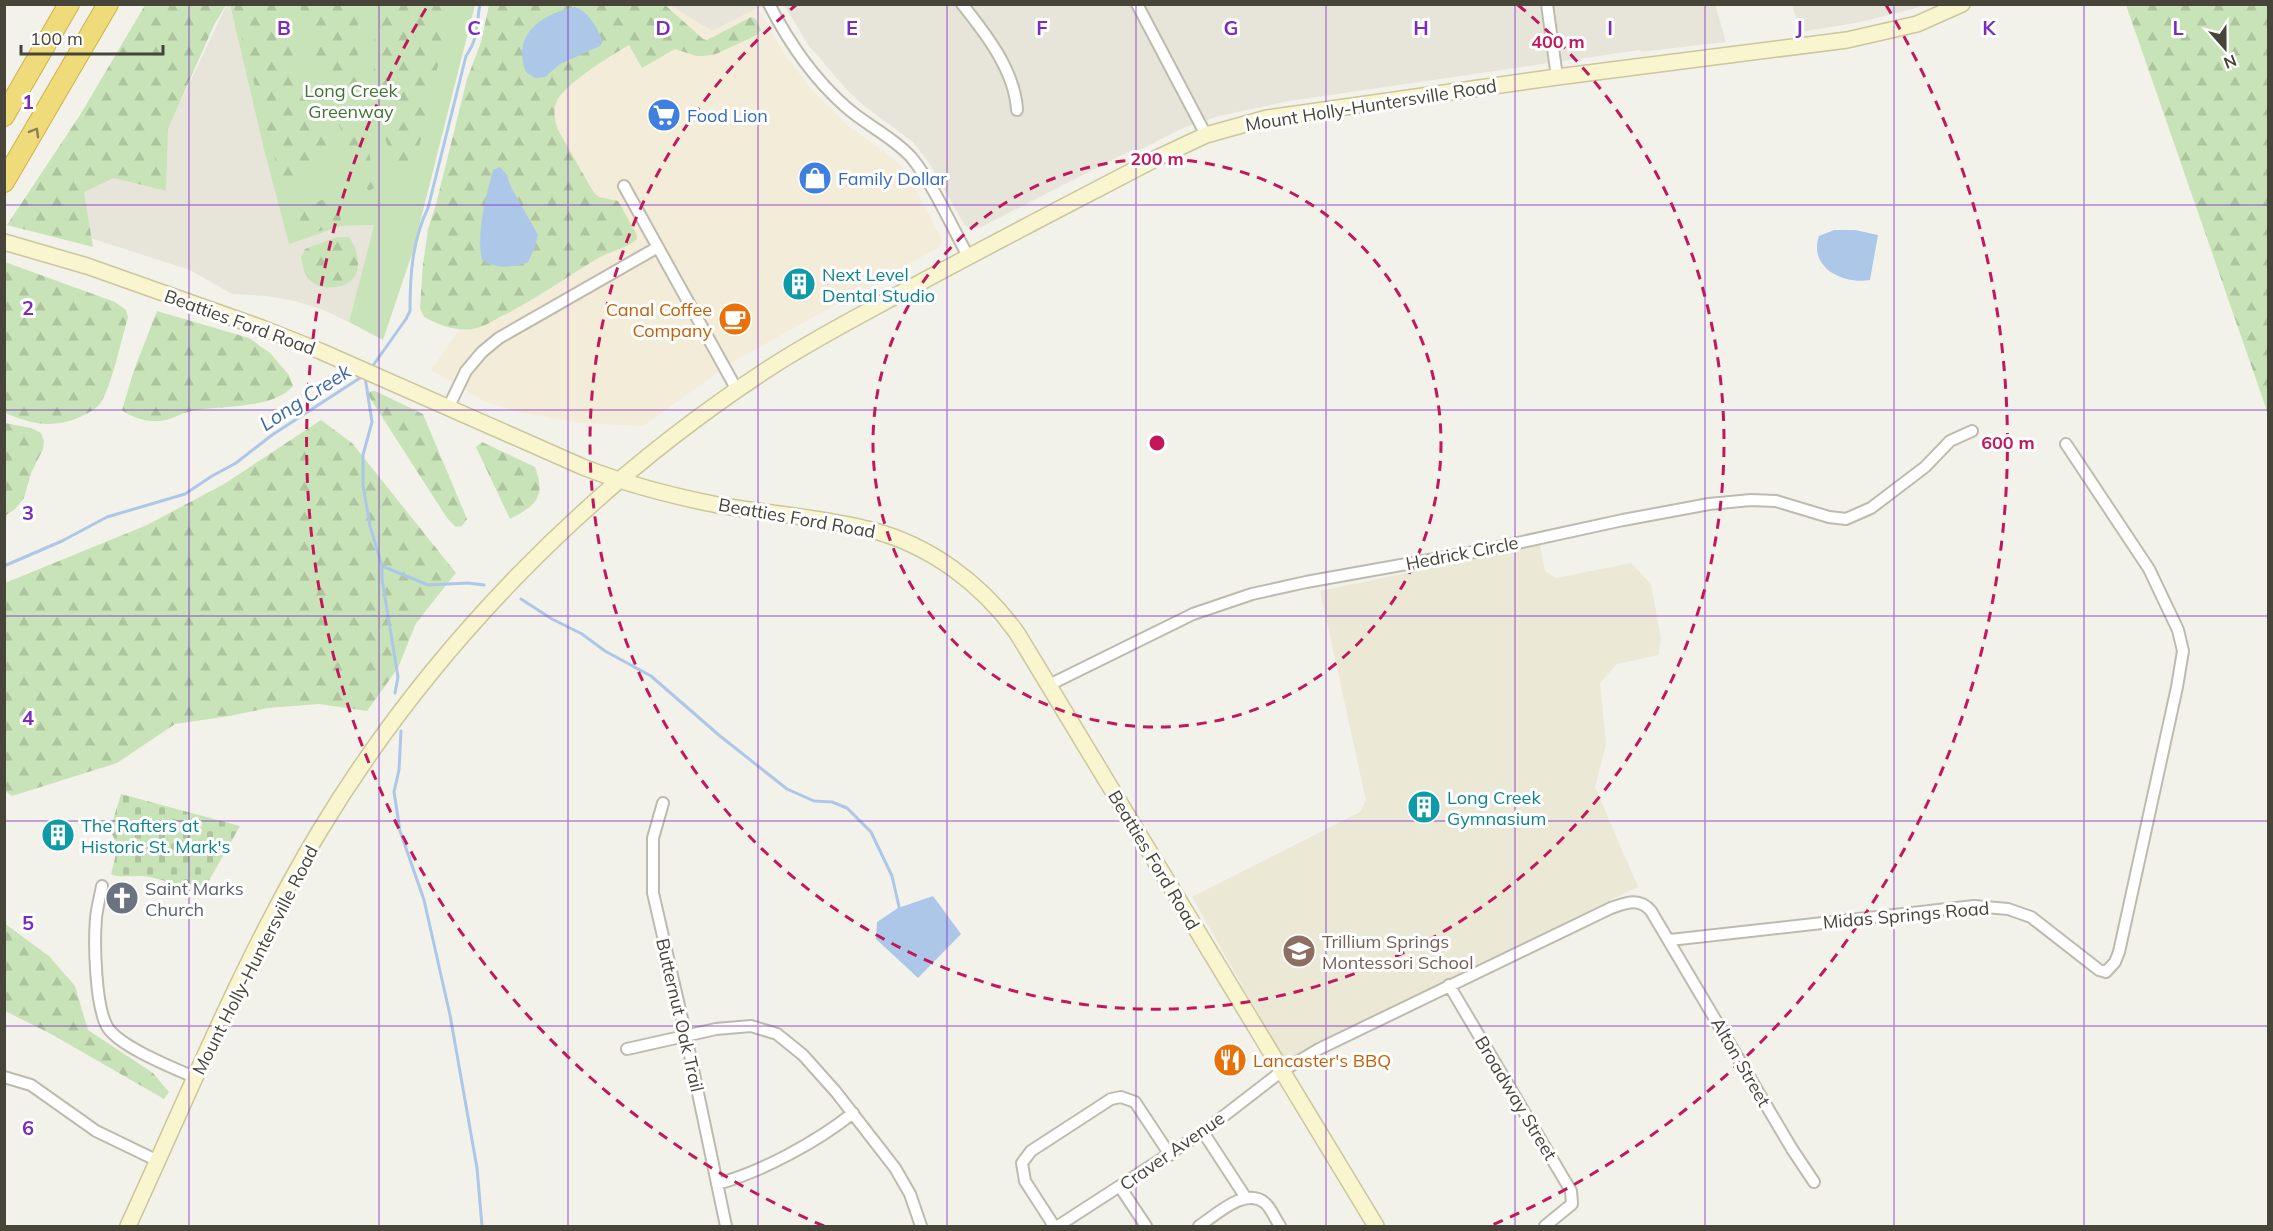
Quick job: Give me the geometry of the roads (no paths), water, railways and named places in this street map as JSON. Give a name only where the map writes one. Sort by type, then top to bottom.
[{"type":"highway","points":[[4,116],[69,4]]},
{"type":"highway","points":[[4,182],[108,4]]},
{"type":"main road","name":"Mount Holly-Huntersville Road","points":[[128,1227],[196,1078],[287,889],[318,835],[369,756],[433,670],[491,604],[550,545],[646,458],[736,390],[817,339],[968,256],[1157,158],[1206,135],[1234,126],[1291,114],[1875,35],[1917,24],[1962,4]]},
{"type":"main road","name":"Beatties Ford Road","points":[[6,242],[87,266],[262,328],[619,481],[717,504],[849,525],[883,533],[906,542],[954,569],[988,599],[1017,633],[1376,1227]]},
{"type":"street","points":[[770,4],[792,42],[825,85],[844,105],[904,150],[912,159],[968,256]]},
{"type":"street","points":[[962,4],[982,30],[1010,79],[1016,93],[1017,110]]},
{"type":"street","points":[[1137,4],[1206,135]]},
{"type":"street","points":[[1547,4],[1557,77]]},
{"type":"street","points":[[624,186],[736,390]]},
{"type":"street","points":[[448,408],[466,371],[482,352],[499,338],[658,247]]},
{"type":"street","name":"Hedrick Circle","points":[[1048,685],[1193,614],[1224,602],[1274,589],[1485,550],[1616,521],[1709,504],[1751,500],[1776,501],[1840,519],[1864,512],[1916,475],[1950,441],[1972,431]]},
{"type":"street","name":"Midas Springs Road","points":[[1670,940],[1909,912],[1991,906],[2018,911],[2031,917],[2099,970],[2106,972],[2111,968],[2119,952],[2183,651],[2178,630],[2149,569],[2066,444]]},
{"type":"street","name":"Butternut Oak Trail","points":[[663,803],[653,838],[652,875],[656,904],[726,1227]]},
{"type":"street","points":[[102,886],[96,918],[96,950],[100,1007],[108,1028],[125,1042],[160,1062],[196,1078]]},
{"type":"street","points":[[1282,1071],[1319,1049],[1611,908],[1632,902],[1648,907],[1670,940]]},
{"type":"street","name":"Alton Street","points":[[1670,940],[1792,1149],[1814,1182]]},
{"type":"street","name":"Broadway Street","points":[[1449,985],[1568,1184],[1573,1199],[1572,1204],[1545,1227]]},
{"type":"street","points":[[627,1049],[716,1029],[751,1026],[777,1034],[803,1055],[853,1113],[895,1168],[910,1194],[921,1227]]},
{"type":"street","name":"Craver Avenue","points":[[1059,1227],[1203,1132],[1282,1071]]},
{"type":"street","points":[[4,1077],[31,1085],[96,1131],[158,1161]]},
{"type":"street","points":[[1054,1227],[1025,1181],[1022,1163],[1031,1151],[1111,1099],[1121,1097],[1134,1102],[1170,1155]]},
{"type":"street","points":[[717,1184],[748,1174],[827,1132],[853,1113]]},
{"type":"street","points":[[1203,1132],[1246,1198]]},
{"type":"street","points":[[1120,1187],[1146,1227]]},
{"type":"street","points":[[1199,1227],[1246,1198],[1259,1199],[1264,1203],[1280,1227]]},
{"type":"water","points":[[575,7],[588,16],[603,41],[600,46],[560,64],[545,77],[535,78],[526,72],[522,59],[526,37],[541,21]]},
{"type":"water","points":[[500,167],[507,175],[511,187],[538,235],[528,262],[510,266],[493,265],[482,260],[480,250],[487,191],[493,170]]},
{"type":"water","points":[[1834,230],[1855,230],[1878,235],[1870,280],[1849,280],[1823,265],[1817,247],[1819,236]]},
{"type":"water","points":[[933,896],[961,934],[918,978],[876,939],[877,922],[898,908]]},
{"type":"waterway","name":"Long Creek","points":[[372,367],[410,311],[411,271],[415,246],[428,208],[466,56],[475,37],[480,4]]},
{"type":"waterway","name":"Long Creek","points":[[4,566],[62,541],[107,517],[185,494],[236,463],[272,435],[363,376]]},
{"type":"waterway","points":[[365,377],[372,422],[363,455],[363,485],[370,526],[382,566],[382,579],[398,677],[395,693]]},
{"type":"waterway","points":[[382,566],[428,585],[468,583],[484,585]]},
{"type":"waterway","points":[[521,599],[552,619],[582,634],[605,651],[651,676],[720,736],[787,789],[814,801],[832,802],[847,808],[871,832],[892,876],[900,911]]},
{"type":"waterway","points":[[401,731],[399,770],[394,792],[400,831],[424,900],[450,1015],[477,1168],[482,1226]]},
{"type":"place","name":"Food Lion","points":[[664,115]]},
{"type":"place","name":"Family Dollar","points":[[815,178]]},
{"type":"place","name":"Next Level Dental Studio","points":[[799,284]]},
{"type":"place","name":"Canal Coffee Company","points":[[735,319]]},
{"type":"place","name":"Long Creek Gymnasium","points":[[1424,807]]},
{"type":"place","name":"The Rafters at Historic St. Mark's","points":[[58,835]]},
{"type":"place","name":"Saint Marks Church","points":[[122,898]]},
{"type":"place","name":"Trillium Springs Montessori School","points":[[1299,951]]},
{"type":"place","name":"Lancaster's BBQ","points":[[1230,1060]]},
{"type":"park label","name":"Long Creek Greenway","points":[[351,100]]}]
